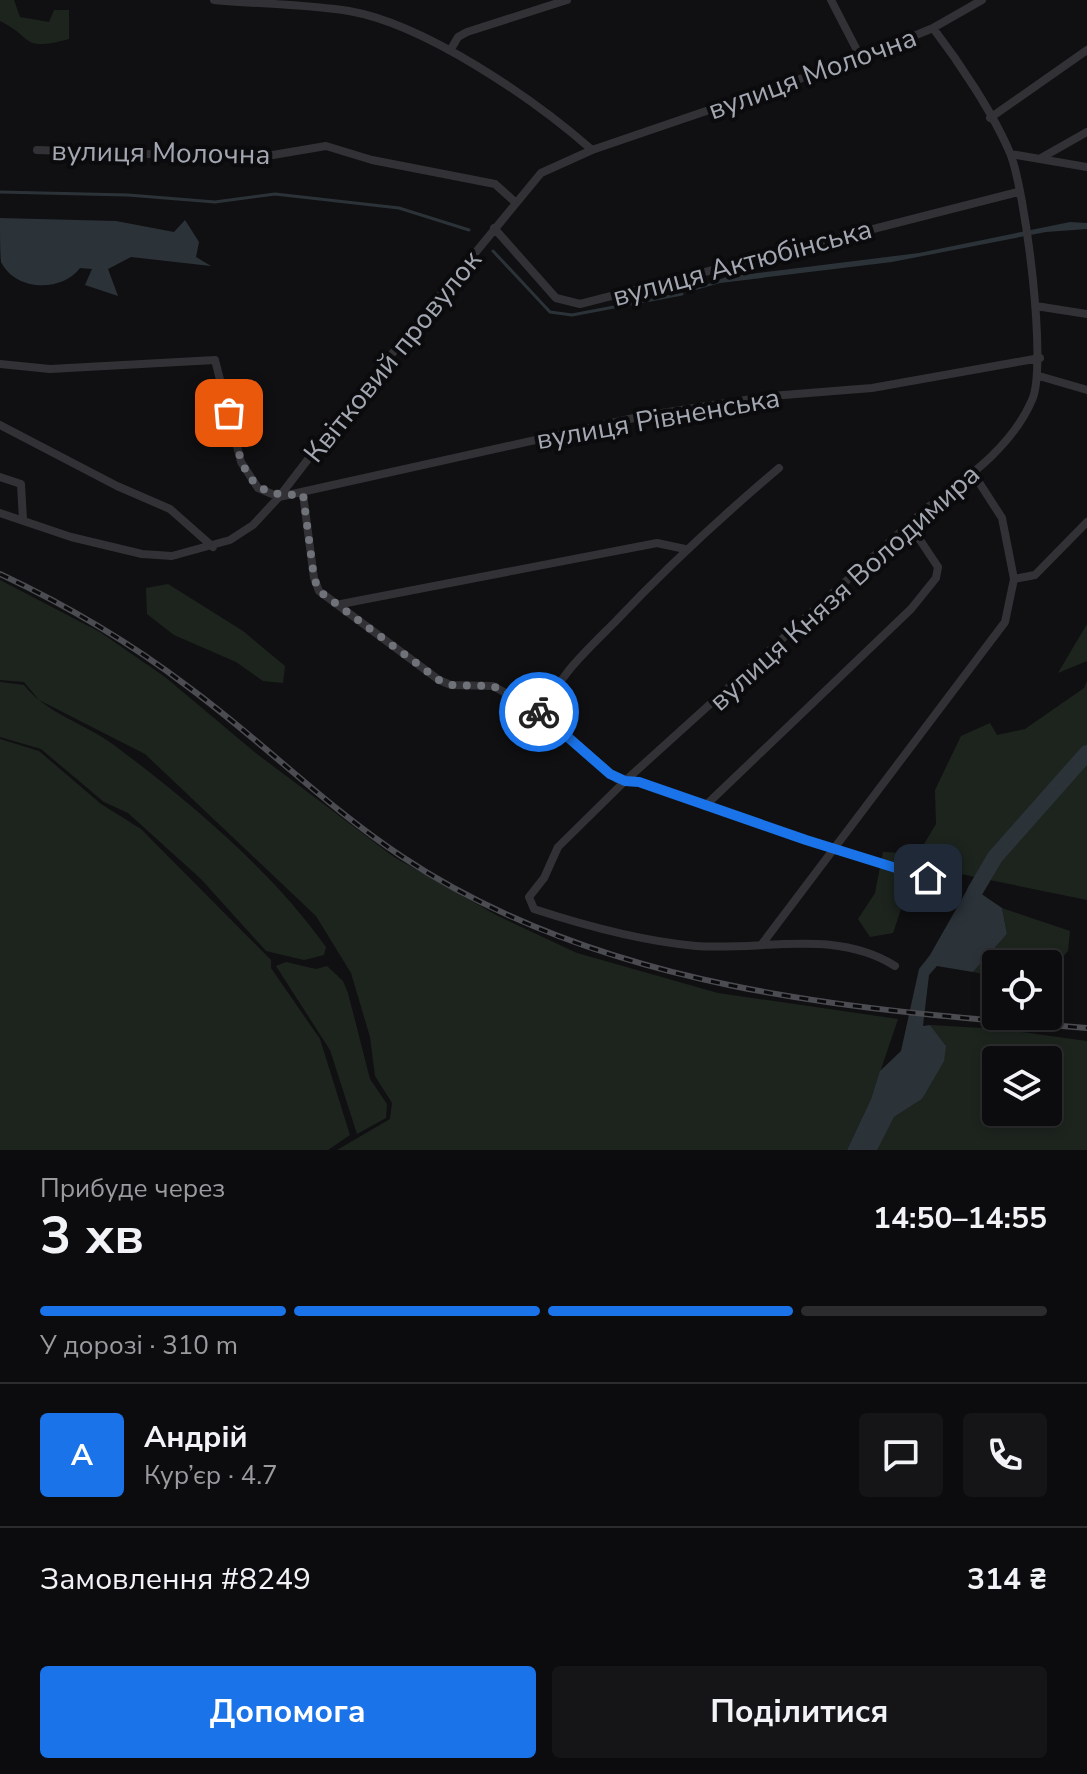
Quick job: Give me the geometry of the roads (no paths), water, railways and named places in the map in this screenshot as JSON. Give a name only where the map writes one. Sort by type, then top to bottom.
[{"type":"street","points":[[214,0],[350,12],[400,26],[451,49],[592,150]]},
{"type":"street","points":[[451,49],[458,37],[467,32],[567,0]]},
{"type":"street","points":[[831,0],[861,58]]},
{"type":"street","name":"вулиця Молочна","points":[[37,150],[255,158],[326,146],[372,160],[495,184],[515,202],[541,173],[592,150],[861,58],[933,28],[982,0]]},
{"type":"street","points":[[933,28],[1011,154],[1018,192]]},
{"type":"street","points":[[990,118],[1087,50]]},
{"type":"street","points":[[1040,158],[1087,132]]},
{"type":"street","points":[[1011,154],[1087,167]]},
{"type":"street","name":"вулиця Князя Володимира","points":[[762,944],[735,948],[680,944],[571,921],[534,909],[529,897],[544,878],[551,856],[558,847],[625,781],[910,525],[973,473],[1015,431],[1033,398],[1040,358],[1036,306],[1018,192]]},
{"type":"street","name":"вулиця Актюбінська","points":[[494,228],[556,298],[580,304],[1018,192]]},
{"type":"street","name":"Квітковий провулок","points":[[0,513],[71,537],[142,554],[172,556],[213,547],[253,525],[279,497],[515,202]]},
{"type":"street","points":[[1036,306],[1087,314]]},
{"type":"street","points":[[0,364],[50,369],[209,358],[217,365],[241,462],[258,488],[279,497]]},
{"type":"street","name":"вулиця Рівненська","points":[[279,497],[643,416],[771,396],[872,388],[1040,358]]},
{"type":"street","points":[[1039,376],[1087,390]]},
{"type":"street","points":[[0,425],[117,486],[170,509],[213,547]]},
{"type":"street","points":[[543,714],[558,685],[588,649],[685,549],[779,468]]},
{"type":"street","points":[[762,944],[1005,622],[1014,579],[1002,518],[973,473]]},
{"type":"street","points":[[0,477],[21,484],[23,520]]},
{"type":"street","points":[[303,494],[314,578],[319,591],[341,604],[439,680],[451,685],[493,686],[543,714],[583,753],[625,781],[639,782],[832,849],[928,878]]},
{"type":"street","points":[[1014,579],[1035,575],[1087,522]]},
{"type":"street","points":[[705,806],[911,609],[936,578],[938,567],[910,525]]},
{"type":"street","points":[[341,604],[657,543],[685,549]]},
{"type":"street","points":[[762,944],[846,947],[873,953],[895,966]]},
{"type":"waterway","points":[[0,192],[128,195],[215,202],[275,194],[399,208],[469,230]]},
{"type":"waterway","points":[[493,251],[550,312],[572,315],[682,294]]},
{"type":"waterway","points":[[975,891],[995,857],[1087,753]]},
{"type":"railway","points":[[0,574],[49,598],[143,654],[214,707],[345,816],[401,856],[479,901],[560,937],[644,965],[731,986],[909,1012],[1087,1028]]}]
